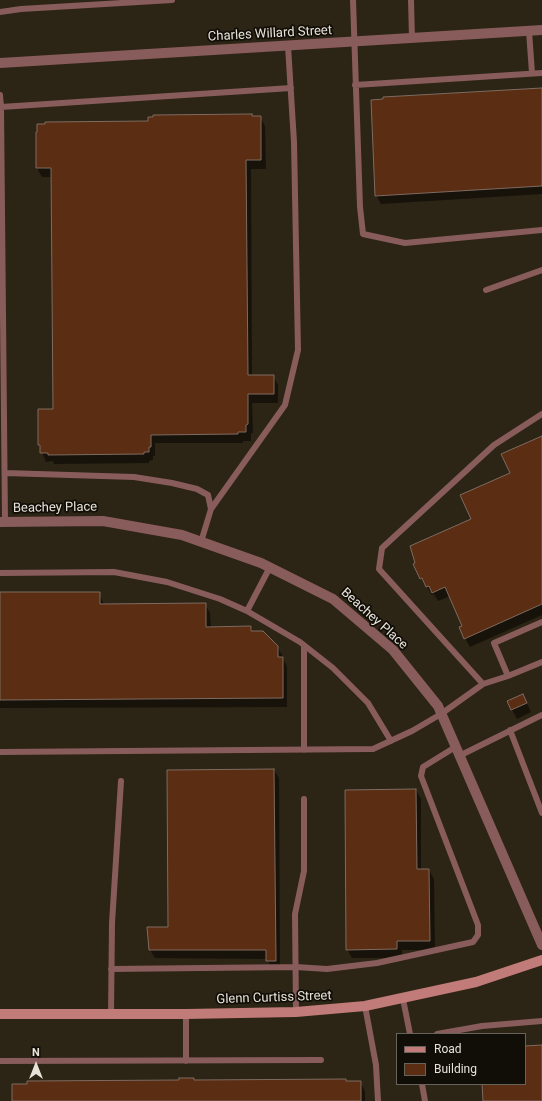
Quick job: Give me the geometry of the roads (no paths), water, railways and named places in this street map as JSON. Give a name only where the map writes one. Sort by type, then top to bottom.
[{"type":"street","name":"Charles Willard Street","points":[[0,63],[542,30]]},
{"type":"street","name":"Beachey Place","points":[[3,522],[103,521],[182,535],[270,567],[333,598],[393,650],[438,706],[459,751],[542,945]]},
{"type":"street","name":"Glenn Curtiss Street","points":[[0,1014],[186,1014],[296,1012],[365,1006],[476,982],[542,960]]},
{"type":"lane","points":[[0,12],[172,0]]},
{"type":"lane","points":[[353,0],[360,207],[363,234],[405,243],[542,230]]},
{"type":"lane","points":[[411,0],[412,38]]},
{"type":"lane","points":[[529,31],[532,74]]},
{"type":"lane","points":[[201,542],[211,509],[285,405],[298,350],[291,88],[288,46]]},
{"type":"lane","points":[[355,85],[542,73]]},
{"type":"lane","points":[[1,107],[291,88]]},
{"type":"lane","points":[[0,95],[5,473],[3,522]]},
{"type":"lane","points":[[486,290],[542,270]]},
{"type":"lane","points":[[483,684],[379,569],[382,548],[494,445],[542,414]]},
{"type":"lane","points":[[5,473],[134,477],[172,483],[197,489],[208,495],[211,509]]},
{"type":"lane","points":[[247,611],[270,567]]},
{"type":"lane","points":[[0,573],[114,572],[167,582],[220,599],[247,611],[304,646],[333,668],[368,703],[391,741]]},
{"type":"lane","points":[[508,676],[494,643],[542,622]]},
{"type":"lane","points":[[304,646],[304,750]]},
{"type":"lane","points":[[0,752],[373,749],[412,731],[441,714],[483,684],[508,676],[542,662]]},
{"type":"lane","points":[[111,969],[327,969],[377,963],[473,942],[478,935],[478,925],[421,776],[423,767],[542,715]]},
{"type":"lane","points":[[510,730],[542,813]]},
{"type":"lane","points":[[111,1014],[112,923],[121,781]]},
{"type":"lane","points":[[296,1012],[295,914],[304,871],[304,799]]},
{"type":"lane","points":[[403,999],[410,1033]]},
{"type":"lane","points":[[365,1006],[376,1065],[378,1101]]},
{"type":"lane","points":[[186,1014],[186,1061]]},
{"type":"lane","points":[[443,1033],[482,1026],[542,1021]]},
{"type":"lane","points":[[0,1061],[321,1060]]},
{"type":"lane","points":[[422,1085],[425,1101]]}]
